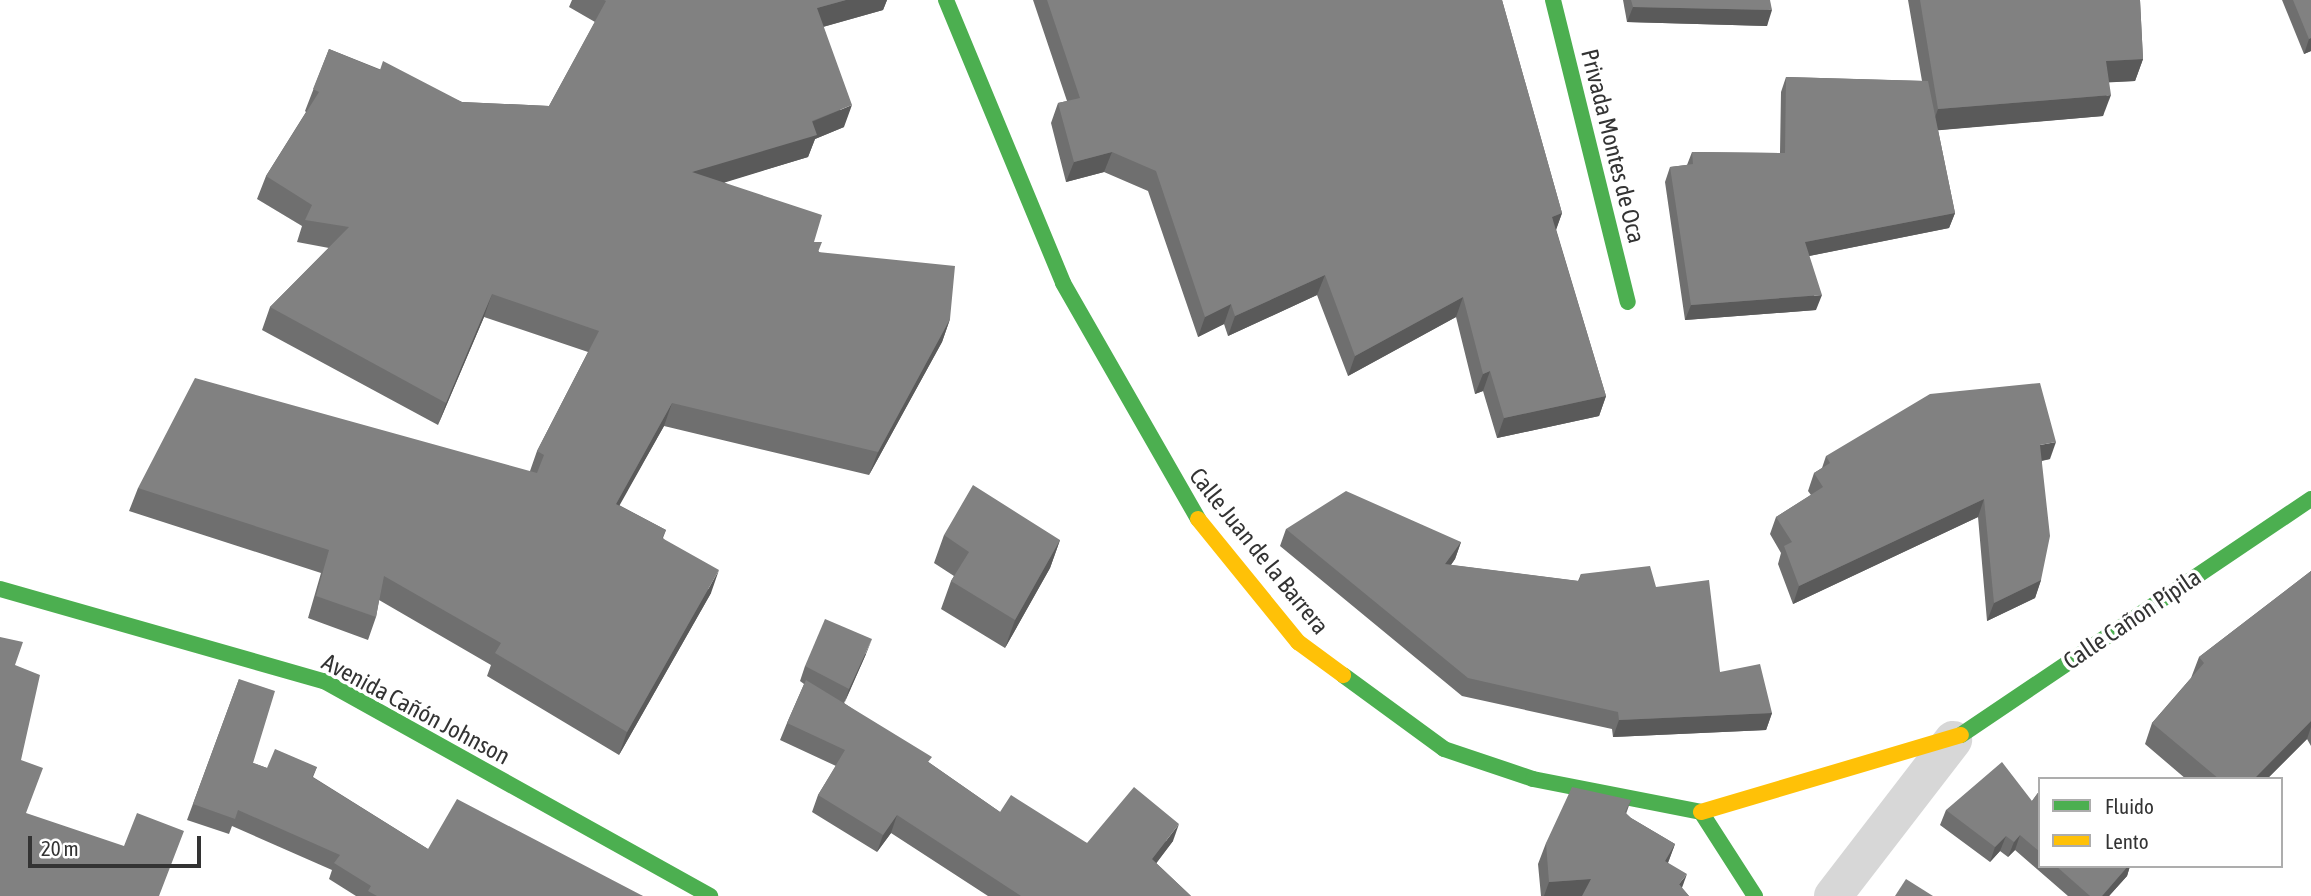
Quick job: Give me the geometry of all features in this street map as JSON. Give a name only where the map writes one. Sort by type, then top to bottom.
[{"type":"street","name":"Calle Juan de la Barrera","points":[[946,0],[1069,295],[1181,498],[1297,642],[1444,750],[1533,779],[1701,812]]},
{"type":"street","name":"Privada Montes de Oca","points":[[1553,0],[1629,302]]},
{"type":"street","name":"Calle Cañon Pípila","points":[[1701,812],[1953,740],[2311,499]]},
{"type":"street","name":"Avenida Cañón Johnson","points":[[0,589],[324,681],[710,896]]},
{"type":"street","name":"Calle Cañon Pípila","points":[[1833,896],[1953,740]]},
{"type":"street","points":[[1701,812],[1755,896]]},
{"type":"building","points":[[604,0],[846,0],[817,8],[852,105],[812,121],[817,135],[692,172],[822,215],[814,242],[822,242],[818,252],[955,266],[950,319],[878,452],[672,403],[616,504],[666,530],[662,538],[719,570],[627,732],[495,653],[501,643],[384,576],[376,617],[316,596],[329,550],[138,488],[195,378],[537,473],[544,455],[537,451],[599,331],[492,294],[446,403],[270,307],[349,227],[305,220],[312,205],[266,176],[319,92],[313,89],[329,49],[380,70],[383,61],[462,102],[549,106],[606,1]]},
{"type":"building","points":[[1047,0],[1502,0],[1562,213],[1552,217],[1606,396],[1504,418],[1490,371],[1483,374],[1463,297],[1355,356],[1325,275],[1235,316],[1231,304],[1205,317],[1156,171],[1112,152],[1074,162],[1058,103],[1080,98]]},
{"type":"building","points":[[1631,0],[1770,0],[1772,10],[1633,7]]},
{"type":"building","points":[[1920,0],[2140,0],[2143,59],[2106,61],[2111,95],[1938,109]]},
{"type":"building","points":[[2293,0],[2311,0],[2309,39]]},
{"type":"building","points":[[1786,77],[1928,81],[1955,213],[1805,242],[1822,295],[1691,305],[1670,167],[1693,164],[1692,152],[1785,153]]},
{"type":"building","points":[[2040,383],[2056,442],[2040,445],[2050,536],[2041,580],[1994,603],[1984,499],[1799,586],[1784,546],[1792,542],[1776,517],[1823,487],[1814,473],[1830,463],[1826,456],[1930,394]]},
{"type":"building","points":[[973,485],[1060,540],[1015,620],[951,581],[969,552],[944,535]]},
{"type":"building","points":[[1346,491],[1461,542],[1445,564],[1579,581],[1581,574],[1650,566],[1656,587],[1709,580],[1720,672],[1760,664],[1772,713],[1619,720],[1618,712],[1468,678],[1286,529]]},
{"type":"building","points":[[2311,571],[2311,721],[2256,777],[2217,777],[2152,723],[2204,663],[2199,657]]},
{"type":"building","points":[[825,619],[872,639],[849,689],[805,666]]},
{"type":"building","points":[[0,637],[23,642],[15,665],[40,675],[21,760],[43,768],[26,813],[124,846],[137,813],[184,831],[159,896],[0,896]]},
{"type":"building","points":[[239,679],[275,691],[253,763],[267,768],[275,749],[317,767],[312,777],[428,849],[457,799],[643,896],[377,896],[368,891],[371,886],[334,863],[340,855],[238,810],[235,819],[193,804]]},
{"type":"building","points":[[806,680],[932,757],[928,762],[1000,812],[1011,795],[1087,843],[1134,787],[1179,824],[1152,859],[1191,896],[1021,896],[897,815],[883,835],[818,795],[845,750],[787,723]]},
{"type":"building","points":[[2002,762],[2032,801],[2038,793],[2038,850],[2020,835],[2014,842],[2006,836],[1995,847],[1946,810]]},
{"type":"building","points":[[1572,787],[1631,800],[1625,812],[1631,818],[1675,844],[1665,861],[1687,874],[1679,884],[1689,896],[1582,896],[1591,879],[1549,882],[1546,843]]},
{"type":"building","points":[[2058,868],[2126,868],[2102,896],[2090,896]]},
{"type":"building","points":[[1906,879],[1933,896],[1895,896]]},
{"type":"traffic: fast","points":[[946,0],[1063,283],[1198,519]]},
{"type":"traffic: fast","points":[[1553,0],[1628,302]]},
{"type":"traffic: fast","points":[[1961,735],[2311,499]]},
{"type":"traffic: fast","points":[[0,589],[324,681],[710,896]]},
{"type":"traffic: fast","points":[[1343,675],[1444,749],[1533,779],[1701,812],[1755,896]]},
{"type":"traffic: slow","points":[[1198,519],[1298,642],[1343,675]]},
{"type":"traffic: slow","points":[[1701,812],[1961,735]]}]
